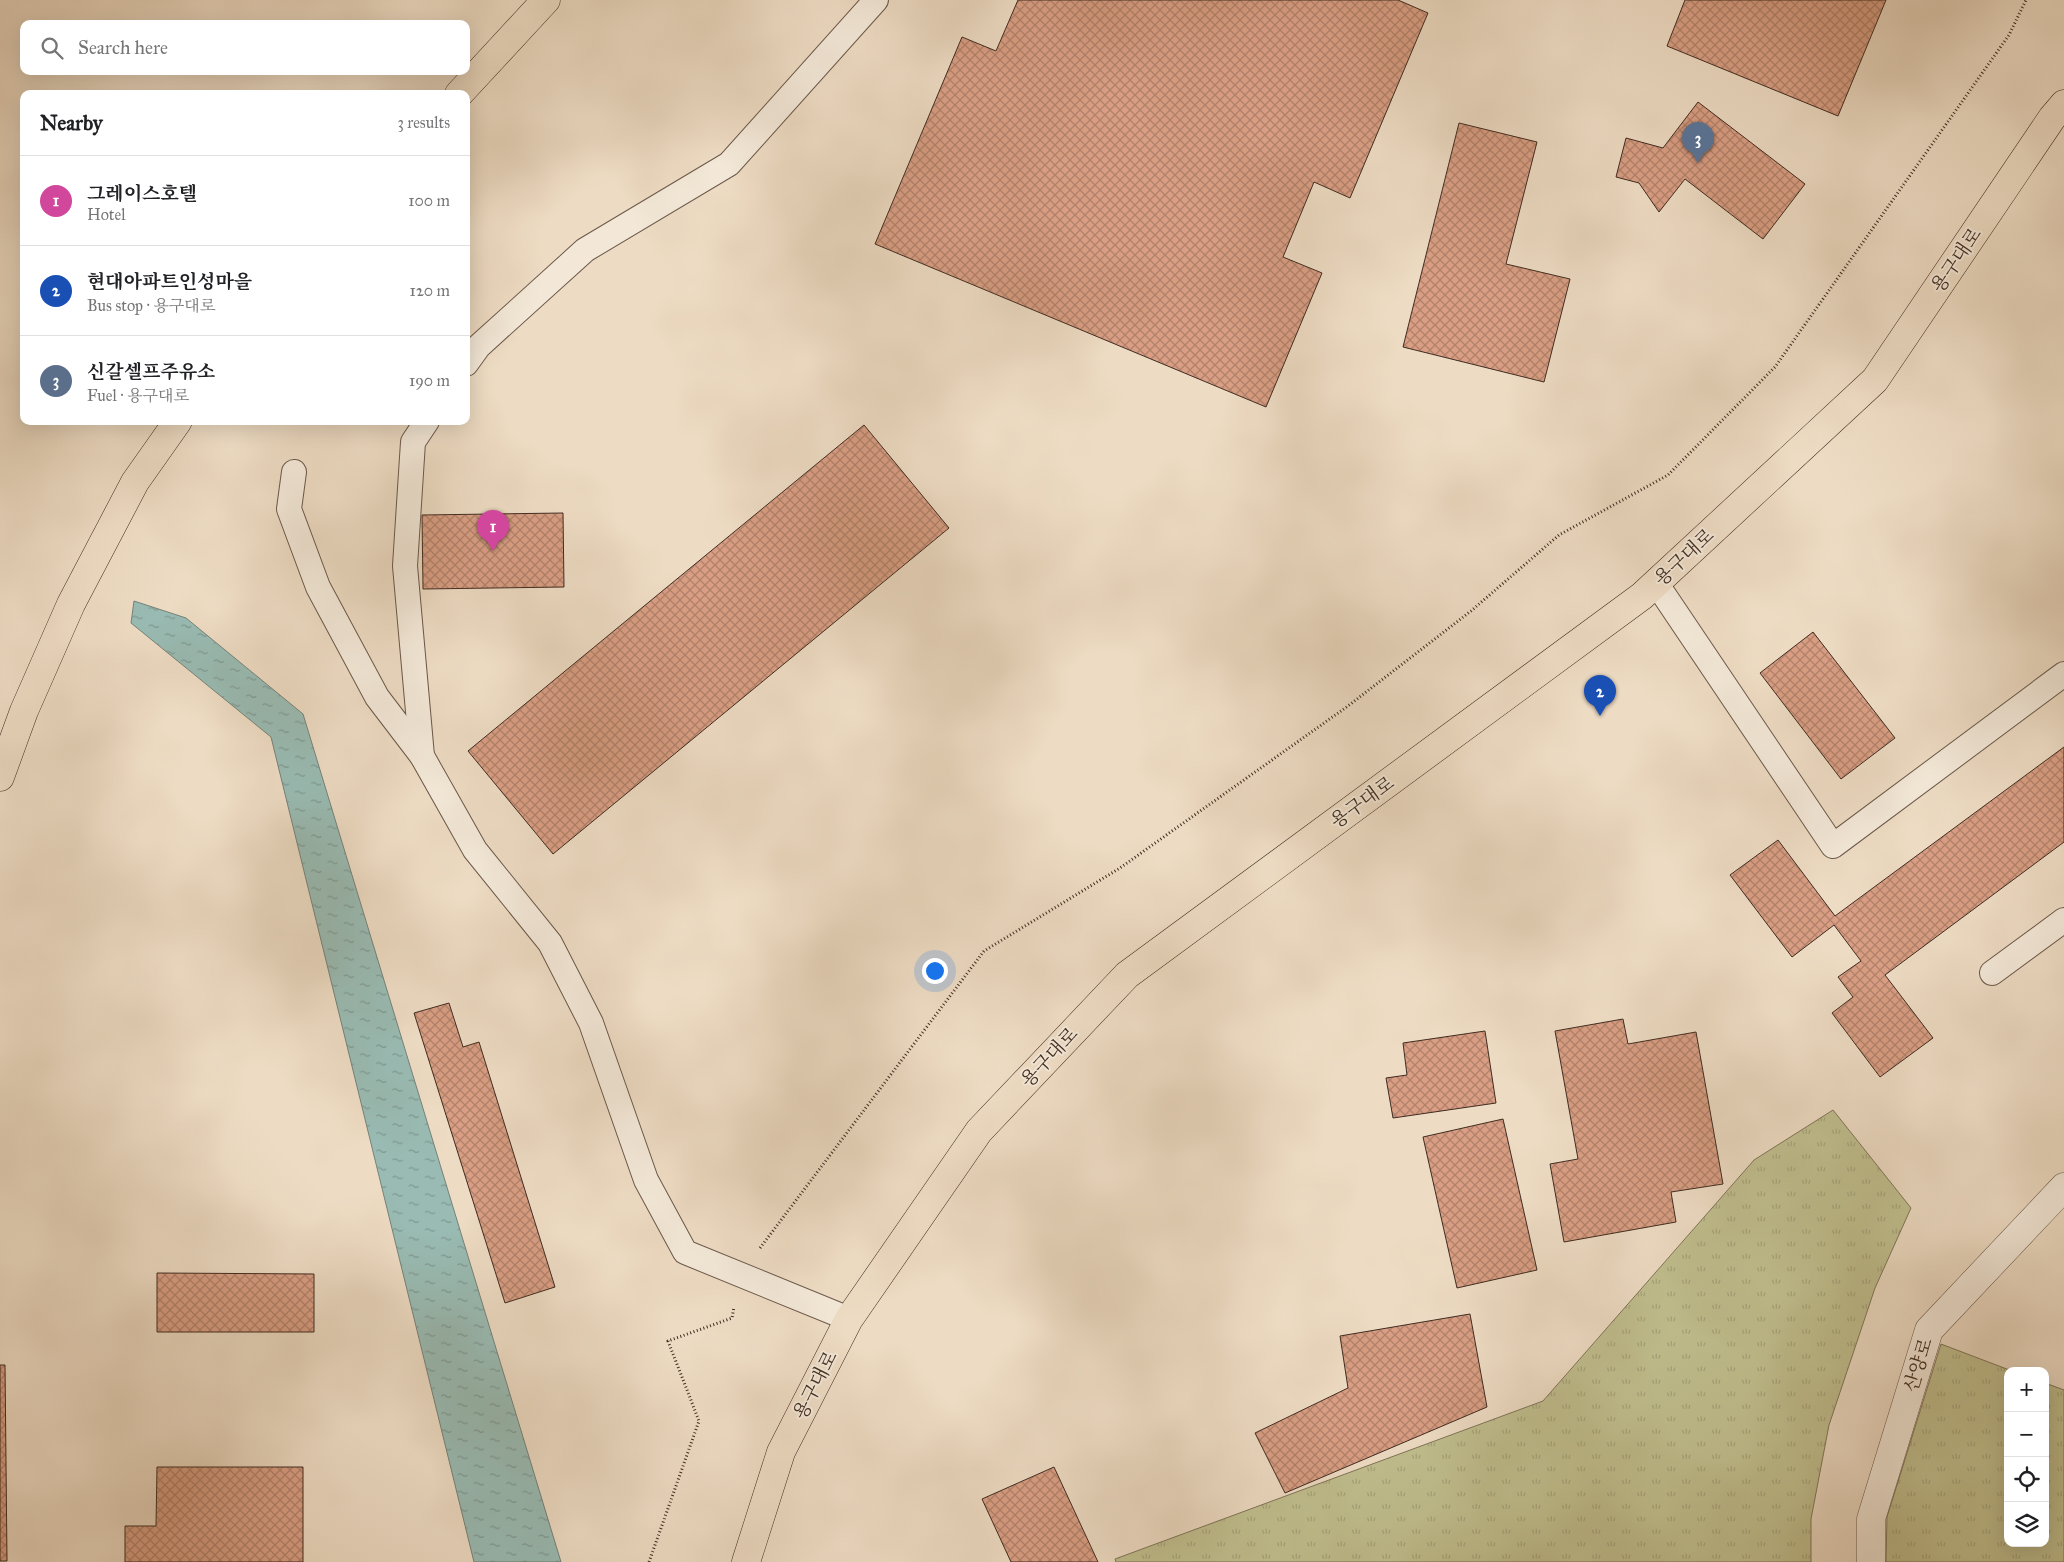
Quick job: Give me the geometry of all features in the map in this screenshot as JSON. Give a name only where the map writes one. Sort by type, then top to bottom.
[{"type":"main road","points":[[463,90],[546,0]]},
{"type":"main road","name":"용구대로","points":[[746,1562],[781,1452],[849,1319],[979,1131],[1126,975],[1642,596],[1875,380],[2052,118],[2064,104]]},
{"type":"main road","points":[[0,777],[24,711],[71,604],[135,482],[175,425]]},
{"type":"street","name":"산양로","points":[[1871,1562],[1871,1519],[1929,1330],[2064,1188]]},
{"type":"lane","points":[[470,358],[478,346],[585,250],[729,164],[876,0]]},
{"type":"lane","points":[[422,756],[405,566],[413,442],[424,425]]},
{"type":"lane","points":[[294,472],[289,509],[318,587],[378,697],[422,756],[475,850],[550,943],[591,1023],[646,1180],[686,1252],[849,1319]]},
{"type":"lane","points":[[1656,582],[1833,846],[2064,674]]},
{"type":"lane","points":[[1992,973],[2064,920]]},
{"type":"path","points":[[649,1562],[699,1422],[668,1341],[732,1318],[740,1274],[984,951],[1120,868],[1348,706],[1471,611],[1558,535],[1668,475],[1774,368],[2009,35],[2026,0]]},
{"type":"green space","points":[[1833,1110],[1911,1208],[1875,1288],[1829,1425],[1811,1519],[1811,1562],[1116,1562],[1115,1559],[1543,1401],[1754,1160]]},
{"type":"green space","points":[[1941,1344],[2004,1368],[2004,1547],[2049,1547],[2049,1384],[2064,1390],[2064,1562],[1886,1562],[1887,1517]]},
{"type":"water","points":[[134,601],[186,618],[303,714],[561,1562],[474,1562],[271,737],[131,623]]},
{"type":"building","points":[[1018,0],[1398,0],[1428,13],[1350,198],[1314,182],[1283,257],[1322,273],[1266,407],[875,244],[962,37],[996,51]]},
{"type":"building","points":[[1685,0],[1886,0],[1838,116],[1667,46]]},
{"type":"building","points":[[1698,102],[1805,184],[1763,239],[1685,179],[1659,212],[1639,183],[1616,177],[1626,138],[1663,148]]},
{"type":"building","points":[[1459,123],[1537,142],[1506,264],[1570,279],[1544,382],[1403,347]]},
{"type":"building","points":[[864,425],[949,528],[553,854],[468,751]]},
{"type":"building","points":[[563,513],[564,587],[423,589],[422,515]]},
{"type":"building","points":[[1813,632],[1895,738],[1841,779],[1760,673]]},
{"type":"building","points":[[2064,747],[2064,842],[1885,975],[1933,1038],[1880,1077],[1832,1013],[1853,997],[1838,977],[1861,961],[1834,925],[1792,957],[1730,875],[1778,840],[1835,916]]},
{"type":"building","points":[[449,1003],[463,1047],[479,1042],[555,1287],[505,1303],[414,1013]]},
{"type":"building","points":[[1623,1019],[1628,1044],[1696,1032],[1723,1184],[1671,1192],[1676,1222],[1564,1242],[1550,1164],[1578,1159],[1555,1031]]},
{"type":"building","points":[[1485,1031],[1496,1103],[1393,1118],[1386,1078],[1407,1075],[1403,1043]]},
{"type":"building","points":[[1503,1119],[1537,1270],[1457,1288],[1423,1137]]},
{"type":"building","points":[[157,1273],[314,1274],[314,1332],[157,1332]]},
{"type":"building","points":[[1470,1314],[1487,1407],[1285,1493],[1255,1433],[1348,1388],[1340,1336]]},
{"type":"building","points":[[0,1365],[5,1365],[7,1561],[0,1561]]},
{"type":"building","points":[[157,1467],[303,1467],[303,1562],[125,1562],[125,1526],[156,1526]]},
{"type":"building","points":[[1054,1467],[1098,1562],[1011,1562],[982,1499]]},
{"type":"place","name":"신갈셀프주유소","points":[[1698,163]]},
{"type":"place","name":"그레이스호텔","points":[[493,551]]},
{"type":"place","name":"현대아파트인성마을","points":[[1600,716]]}]
